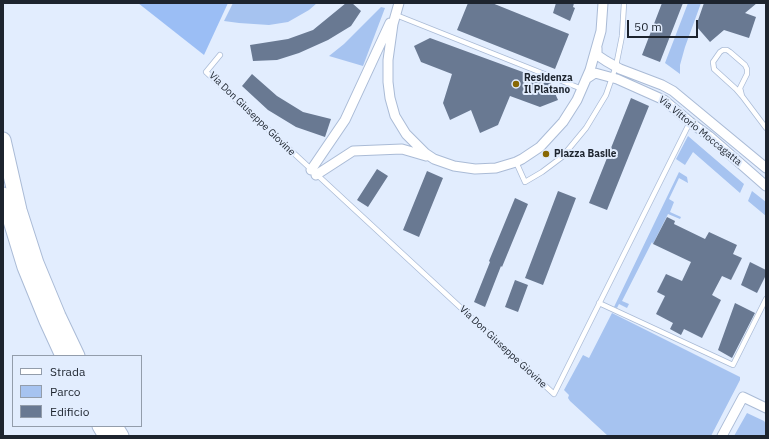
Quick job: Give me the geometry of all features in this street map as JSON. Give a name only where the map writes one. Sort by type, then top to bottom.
[{"type":"highway","points":[[3,140],[19,210],[36,263],[58,316],[77,355]]},
{"type":"highway","points":[[3,195],[25,267],[63,355]]},
{"type":"highway","points":[[101,427],[106,436]]},
{"type":"highway","points":[[116,427],[121,436]]},
{"type":"street","points":[[314,172],[353,151],[402,149],[454,166],[475,169],[496,168],[516,162],[535,151],[550,138],[567,116],[584,84],[590,70],[601,31],[603,3]]},
{"type":"street","points":[[399,4],[390,41],[388,65],[388,82],[392,108],[400,126],[406,134],[418,147],[434,159]]},
{"type":"street","points":[[314,172],[345,120],[399,4]]},
{"type":"street","name":"Via Vittorio Moccagatta","points":[[597,44],[597,55],[616,66],[668,88],[766,168]]},
{"type":"street","name":"Via Vittorio Moccagatta","points":[[584,84],[595,73],[660,97],[709,136],[766,186]]},
{"type":"street","points":[[722,436],[743,397],[766,408]]},
{"type":"lane","points":[[516,162],[525,182],[546,170],[562,157],[586,128],[602,101],[616,66],[622,36],[624,3]]},
{"type":"lane","points":[[396,15],[584,84]]},
{"type":"lane","points":[[742,96],[740,88],[747,74],[747,69],[745,65],[728,51],[722,51],[713,62],[713,68],[734,86],[766,128]]},
{"type":"lane","name":"Via Don Giuseppe Giovine","points":[[220,55],[206,72],[554,394],[690,122]]},
{"type":"lane","points":[[599,303],[733,365],[766,299]]},
{"type":"green space","points":[[233,3],[317,3],[309,10],[288,22],[269,25],[224,21]]},
{"type":"green space","points":[[688,3],[701,3],[685,47],[680,65],[680,74],[665,63]]},
{"type":"green space","points":[[381,7],[385,8],[363,66],[329,56],[344,44]]},
{"type":"green space","points":[[688,136],[744,184],[740,193],[693,152],[685,165],[676,159]]},
{"type":"green space","points":[[679,172],[687,177],[688,183],[679,178],[669,199],[674,202],[670,212],[681,217],[680,219],[668,214],[622,301],[629,304],[627,308],[619,304],[617,308],[614,307]]},
{"type":"green space","points":[[752,191],[766,202],[766,216],[748,201]]},
{"type":"green space","points":[[612,313],[740,377],[740,380],[711,436],[608,436],[570,401],[568,398],[569,395],[564,390],[583,355],[589,358]]},
{"type":"green space","points":[[747,413],[764,421],[766,424],[766,436],[734,436]]},
{"type":"shaded area","points":[[138,3],[228,3],[204,55]]},
{"type":"building","points":[[346,3],[352,3],[361,11],[351,26],[328,40],[299,53],[277,60],[253,61],[250,45],[288,39],[313,30]]},
{"type":"building","points":[[468,3],[492,3],[569,34],[555,69],[457,30]]},
{"type":"building","points":[[556,3],[574,3],[573,7],[575,8],[570,21],[553,13]]},
{"type":"building","points":[[662,3],[683,3],[660,62],[642,55]]},
{"type":"building","points":[[704,3],[757,3],[745,13],[756,17],[749,38],[724,30],[710,42],[696,26]]},
{"type":"building","name":"Residenza Il Platano","points":[[430,38],[550,82],[558,100],[540,107],[510,96],[498,125],[480,133],[471,110],[450,120],[443,103],[452,74],[421,62],[414,46]]},
{"type":"building","points":[[252,74],[277,96],[303,112],[331,119],[325,137],[296,127],[268,110],[242,86]]},
{"type":"building","points":[[631,98],[649,106],[607,210],[589,203]]},
{"type":"building","points":[[377,169],[388,176],[368,207],[357,200]]},
{"type":"building","points":[[427,171],[443,178],[419,237],[403,230]]},
{"type":"building","points":[[558,191],[576,198],[543,285],[525,278]]},
{"type":"building","points":[[515,198],[528,204],[485,307],[474,302]]},
{"type":"building","points":[[667,217],[675,221],[674,224],[705,239],[709,232],[737,245],[733,254],[742,258],[731,280],[722,276],[712,295],[721,300],[702,338],[684,329],[681,335],[670,329],[673,323],[656,314],[665,296],[657,292],[666,274],[682,281],[691,262],[653,244]]},
{"type":"building","points":[[750,262],[766,270],[766,275],[757,293],[741,285]]},
{"type":"building","points":[[515,280],[528,285],[518,312],[505,307]]},
{"type":"building","points":[[735,303],[755,313],[732,358],[718,350]]},
{"type":"place","name":"Residenza Il Platano","points":[[516,84]]},
{"type":"place","name":"Piazza Basile","points":[[546,154]]}]
